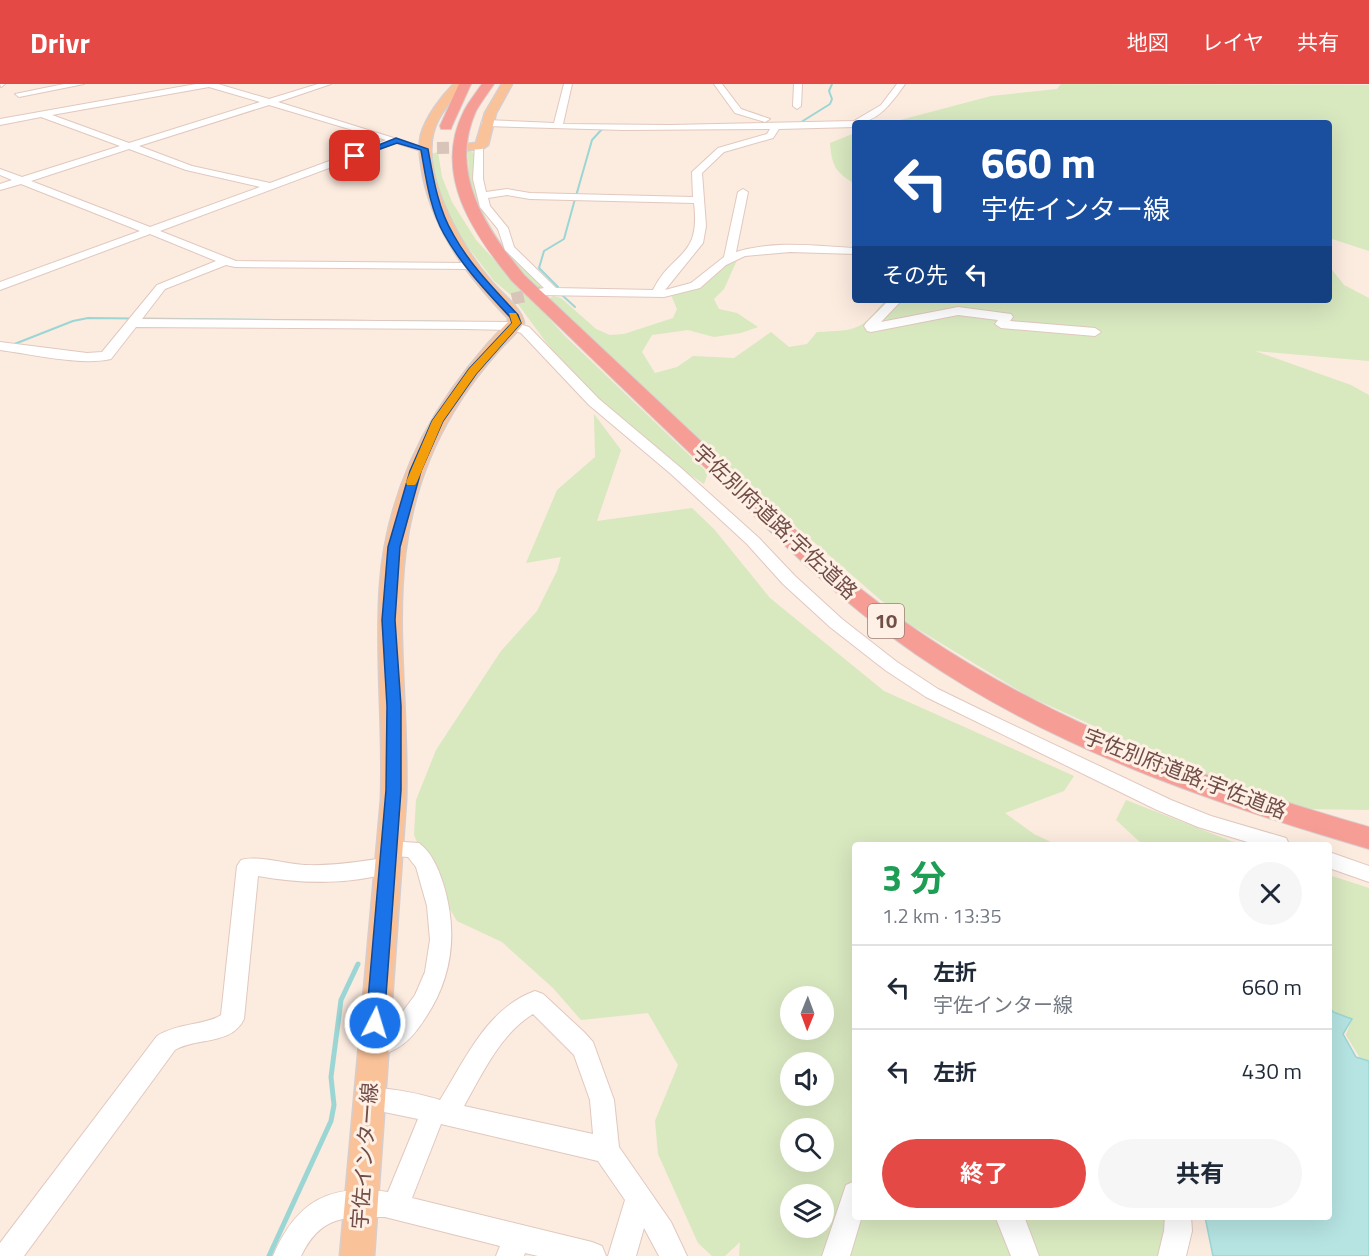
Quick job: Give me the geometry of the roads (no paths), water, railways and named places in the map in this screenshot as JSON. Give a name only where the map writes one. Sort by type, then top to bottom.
[{"type":"highway","points":[[463,84],[449,115],[451,149],[465,146],[477,116],[502,84]]},
{"type":"highway","name":"宇佐別府道路;宇佐道路","points":[[488,84],[451,149],[460,185],[484,237],[518,278],[806,553],[871,610],[913,640],[1017,703],[1077,732],[1179,776],[1291,815],[1369,838]]},
{"type":"highway","points":[[1291,815],[1369,833]]},
{"type":"highway","points":[[1291,815],[1369,843]]},
{"type":"main road","points":[[463,84],[434,119],[451,149],[436,206],[447,232],[469,266],[506,300],[516,323],[513,326]]},
{"type":"main road","points":[[451,149],[482,145],[490,110],[507,84]]},
{"type":"main road","name":"宇佐インター線","points":[[357,1256],[394,790],[395,734],[388,620],[391,564],[399,524],[415,471],[437,421],[472,371],[513,326]]},
{"type":"street","points":[[0,122],[209,84],[396,140],[451,149],[481,196],[485,207],[503,228],[509,248],[550,288],[546,292],[674,292],[696,286],[729,258],[747,253],[774,250],[852,250]]},
{"type":"street","points":[[0,187],[327,84]]},
{"type":"street","points":[[558,126],[568,84]]},
{"type":"street","points":[[718,84],[738,111],[770,121],[776,126]]},
{"type":"street","points":[[797,106],[798,84]]},
{"type":"street","points":[[861,120],[884,106],[901,84]]},
{"type":"street","points":[[19,94],[74,85]]},
{"type":"street","points":[[43,115],[189,168],[272,186]]},
{"type":"street","points":[[486,123],[558,126],[776,126],[852,123]]},
{"type":"street","points":[[658,293],[663,279],[687,260],[695,248],[700,232],[700,200],[695,176],[712,156],[730,146],[771,136],[776,126]]},
{"type":"street","points":[[0,286],[396,140]]},
{"type":"street","points":[[0,172],[225,261],[242,265],[469,266]]},
{"type":"street","points":[[481,196],[507,192],[530,196],[700,200]]},
{"type":"street","points":[[729,258],[743,192]]},
{"type":"street","points":[[0,346],[102,357],[110,354],[161,287],[225,261]]},
{"type":"street","points":[[893,303],[870,326],[871,328],[963,310],[1007,317],[1001,324],[1095,332]]},
{"type":"street","points":[[133,323],[513,326],[525,330],[594,402],[676,471],[753,541],[836,623],[911,680],[1002,729],[1164,806],[1205,822],[1272,842]]},
{"type":"street","points":[[8,1256],[166,1043],[186,1033],[223,1027],[232,1019],[248,866],[291,874],[325,875],[412,849],[425,864],[439,910],[441,946],[434,984],[425,1002],[395,1040],[374,1046]]},
{"type":"street","points":[[1332,861],[1369,874]]},
{"type":"street","points":[[395,1206],[440,1112],[497,1032],[516,1013],[535,1001],[576,1039],[584,1050],[602,1100],[607,1152],[661,1231],[673,1256]]},
{"type":"street","points":[[369,1099],[585,1144],[607,1152]]},
{"type":"street","points":[[622,1256],[639,1198]]},
{"type":"street","points":[[287,1256],[300,1229],[311,1217],[328,1208],[361,1203],[395,1206],[514,1246],[592,1256]]},
{"type":"street","points":[[836,1256],[852,1204]]},
{"type":"street","points":[[1011,1220],[1025,1256]]},
{"type":"street","points":[[1172,1256],[1178,1231],[1178,1220]]},
{"type":"water","points":[[1332,1010],[1352,1019],[1343,1034],[1356,1057],[1369,1061],[1369,1256],[1213,1256],[1206,1220],[1332,1220]]},
{"type":"waterway","points":[[798,124],[830,104],[832,99],[829,91],[832,84]]},
{"type":"waterway","points":[[661,125],[677,125]]},
{"type":"waterway","points":[[576,196],[592,140],[603,128]]},
{"type":"waterway","points":[[558,287],[539,268],[544,251],[564,239],[575,199]]},
{"type":"waterway","points":[[562,295],[575,307]]},
{"type":"waterway","points":[[12,345],[73,321],[88,318],[467,322]]},
{"type":"waterway","points":[[269,1256],[331,1121],[334,1105],[331,1077],[341,1000],[358,964]]},
{"type":"tunnel","points":[[437,148],[472,147]]},
{"type":"tunnel","points":[[512,299],[543,292]]}]
